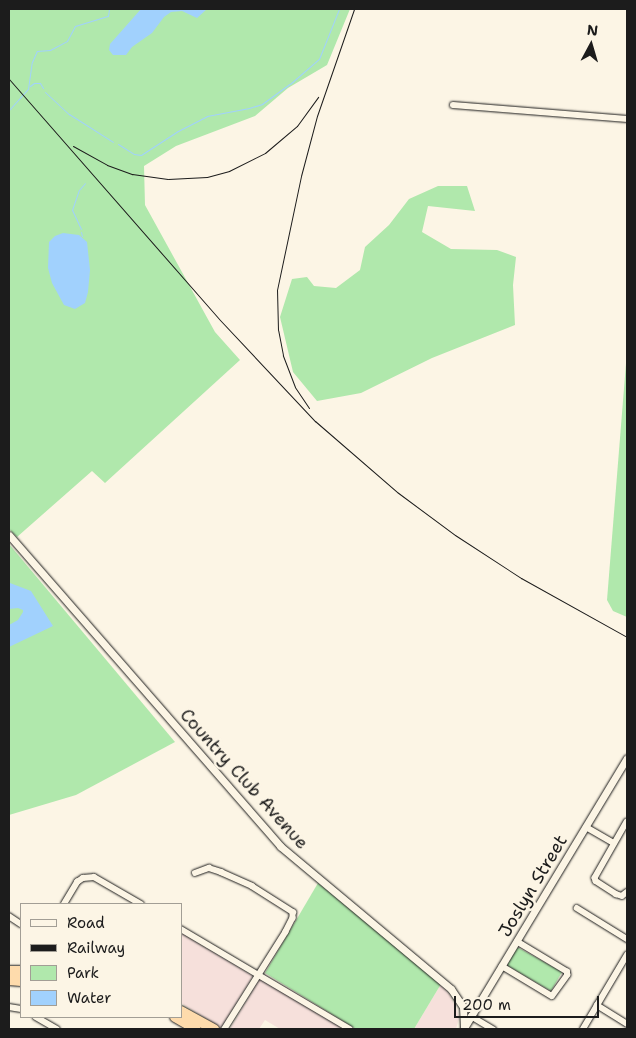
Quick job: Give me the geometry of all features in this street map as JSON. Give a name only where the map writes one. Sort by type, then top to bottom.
[{"type":"highway","points":[[182,1012],[214,1029]]},
{"type":"highway","points":[[177,1018],[196,1029]]},
{"type":"street","points":[[453,105],[627,119]]},
{"type":"street","name":"Country Club Avenue","points":[[9,535],[280,846],[451,989],[463,1007],[464,1029]]},
{"type":"street","name":"Joslyn Street","points":[[464,1029],[627,758]]},
{"type":"street","points":[[627,822],[614,843],[609,856],[597,873],[596,881],[616,894],[622,896],[627,892]]},
{"type":"street","points":[[586,827],[614,843]]},
{"type":"street","points":[[195,873],[209,868],[221,872],[247,884],[293,912],[286,932],[225,1029]]},
{"type":"street","points":[[65,903],[77,882],[83,878],[94,876],[138,903]]},
{"type":"street","points":[[577,908],[627,939]]},
{"type":"street","points":[[9,916],[20,923]]},
{"type":"street","points":[[182,930],[347,1028]]},
{"type":"street","points":[[502,966],[552,996],[564,980],[567,972],[516,942]]},
{"type":"street","points":[[583,1029],[627,955]]},
{"type":"street","points":[[597,1006],[627,1024]]},
{"type":"street","points":[[471,1016],[493,1029]]},
{"type":"street","points":[[38,1018],[57,1029]]},
{"type":"shaded area","points":[[182,934],[253,976],[221,1028],[182,1004]]},
{"type":"shaded area","points":[[260,978],[340,1026],[341,1029],[280,1029],[265,1020],[259,1029],[230,1029]]},
{"type":"shaded area","points":[[441,984],[449,994],[457,1010],[459,1018],[456,1029],[414,1029]]},
{"type":"green space","points":[[9,9],[350,9],[327,65],[288,88],[255,116],[176,146],[144,166],[145,205],[215,332],[240,360],[105,483],[92,471],[17,537],[9,529]]},
{"type":"green space","points":[[438,186],[467,186],[475,211],[428,206],[422,232],[451,249],[497,250],[516,257],[513,285],[515,325],[432,358],[361,393],[317,401],[293,372],[280,317],[292,279],[307,277],[314,286],[336,288],[360,270],[365,247],[389,225],[409,199]]},
{"type":"green space","points":[[627,351],[627,617],[613,611],[607,600]]},
{"type":"green space","points":[[9,544],[175,742],[76,795],[9,815]]},
{"type":"green space","points":[[318,883],[441,984],[414,1029],[356,1029],[265,973]]},
{"type":"green space","points":[[517,947],[562,972],[551,991],[508,966]]},
{"type":"water","points":[[141,9],[207,9],[197,18],[182,11],[171,12],[164,17],[152,33],[132,47],[126,55],[113,55],[109,50],[110,44]]},
{"type":"water","points":[[63,233],[79,235],[87,242],[90,270],[88,292],[85,303],[75,309],[64,305],[52,283],[48,268],[49,242],[55,236]]},
{"type":"water","points":[[10,583],[31,591],[53,626],[9,647],[9,625],[18,620],[23,612],[23,610],[18,608],[9,609]]},
{"type":"waterway","points":[[9,110],[28,89],[32,62],[37,51],[50,50],[67,41],[75,26],[108,16],[109,9]]},
{"type":"waterway","points":[[118,144],[134,154],[141,155],[178,131],[207,116],[262,104],[290,84],[319,59],[339,9]]},
{"type":"waterway","points":[[30,86],[34,83],[40,83],[43,88]]},
{"type":"waterway","points":[[45,92],[69,114],[113,142]]},
{"type":"waterway","points":[[81,229],[72,210],[79,190],[85,183]]},
{"type":"waterway","points":[[81,232],[82,236]]},
{"type":"railway","points":[[309,408],[295,387],[283,355],[278,330],[277,290],[301,176],[317,116],[354,9]]},
{"type":"railway","points":[[9,79],[220,320],[315,421],[397,492],[455,535],[521,578],[627,637]]},
{"type":"railway","points":[[73,146],[107,165],[132,174],[168,179],[207,177],[229,171],[265,153],[297,126],[318,97]]}]
